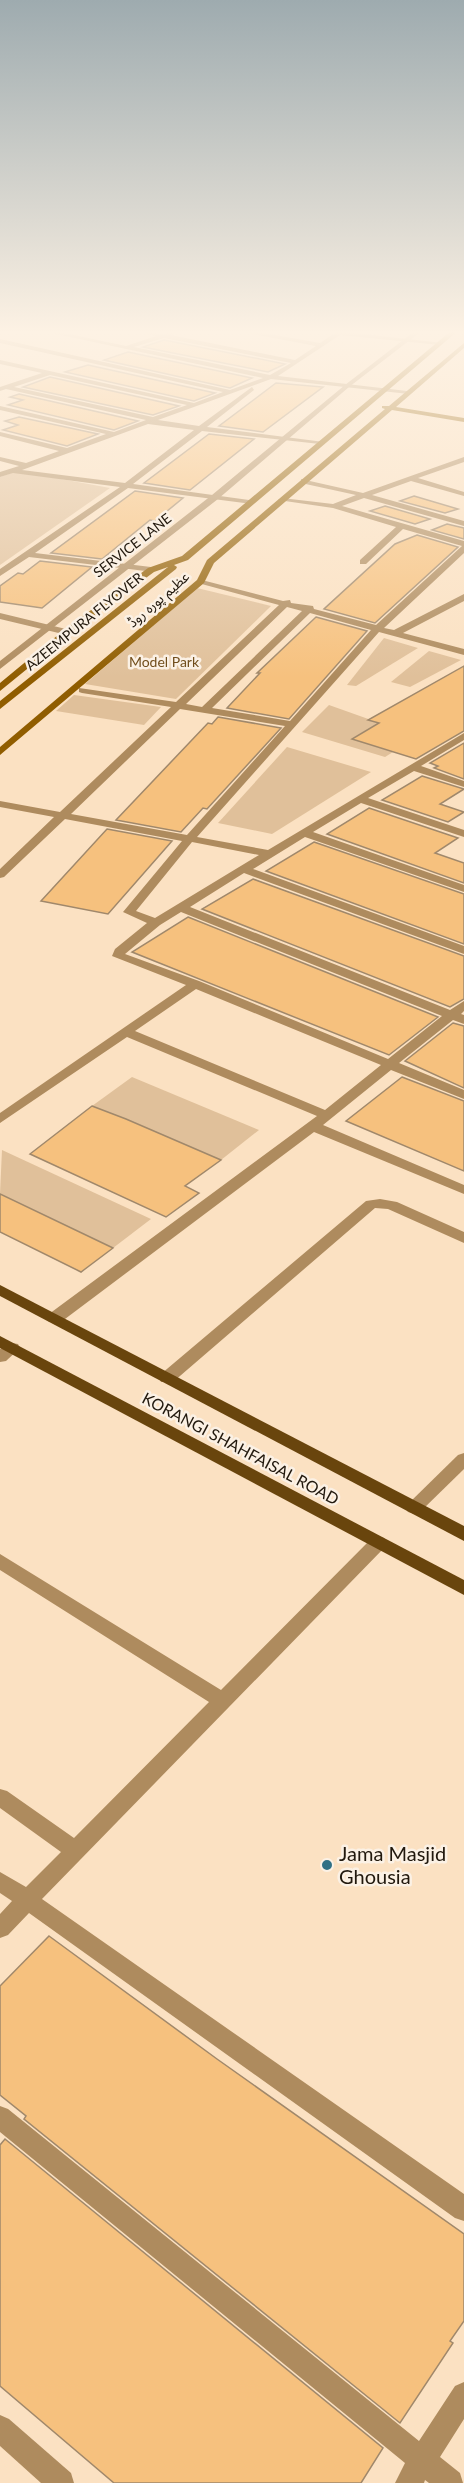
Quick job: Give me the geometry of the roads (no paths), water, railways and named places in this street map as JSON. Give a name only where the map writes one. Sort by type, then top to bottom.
[{"type":"main road","name":"عظیم پورہ روڈ","points":[[0,688],[67,632],[151,570],[185,558],[315,446]]},
{"type":"main road","name":"عظیم پورہ روڈ","points":[[0,752],[201,580],[210,562],[345,446]]},
{"type":"main road","name":"AZEEMPURA FLYOVER","points":[[0,706],[185,558]]},
{"type":"main road","points":[[0,739],[210,562]]},
{"type":"main road","name":"KORANGI SHAHFAISAL ROAD","points":[[0,1290],[464,1534]]},
{"type":"main road","name":"KORANGI SHAHFAISAL ROAD","points":[[4,1349],[464,1588]]},
{"type":"street","points":[[47,446],[68,451]]},
{"type":"street","points":[[0,474],[82,446]]},
{"type":"street","points":[[0,573],[125,487],[178,446]]},
{"type":"street","name":"SERVICE LANE","points":[[0,666],[215,497],[276,446]]},
{"type":"street","points":[[0,459],[25,465]]},
{"type":"street","points":[[334,506],[464,459]]},
{"type":"street","points":[[449,464],[464,468]]},
{"type":"street","points":[[12,470],[249,502]]},
{"type":"street","points":[[410,478],[464,494]]},
{"type":"street","points":[[304,481],[364,495],[464,524]]},
{"type":"street","points":[[156,922],[129,912],[190,838],[378,627],[464,546],[334,506],[282,500]]},
{"type":"street","points":[[363,562],[401,526]]},
{"type":"street","points":[[27,554],[151,570]]},
{"type":"street","points":[[201,580],[464,652]]},
{"type":"street","points":[[396,633],[464,597]]},
{"type":"street","points":[[0,875],[61,815],[180,706],[286,602]]},
{"type":"street","points":[[446,607],[464,612]]},
{"type":"street","points":[[204,710],[310,608]]},
{"type":"street","points":[[0,616],[67,632]]},
{"type":"street","points":[[82,690],[291,724]]},
{"type":"street","points":[[464,736],[156,922],[119,951],[118,956],[195,984],[464,1095]]},
{"type":"street","points":[[412,767],[464,784]]},
{"type":"street","points":[[359,799],[464,834]]},
{"type":"street","points":[[0,804],[268,853]]},
{"type":"street","points":[[303,832],[464,889]]},
{"type":"street","points":[[243,869],[464,950]]},
{"type":"street","points":[[180,907],[458,1017]]},
{"type":"street","points":[[0,1119],[195,984]]},
{"type":"street","points":[[55,1318],[313,1126],[390,1065],[458,1017],[464,1005]]},
{"type":"street","points":[[126,1032],[326,1115]]},
{"type":"street","points":[[313,1126],[464,1190]]},
{"type":"street","points":[[167,1378],[371,1204],[392,1205],[464,1238]]},
{"type":"street","points":[[414,1508],[464,1459]]},
{"type":"street","points":[[0,1929],[378,1543]]},
{"type":"street","points":[[0,1561],[223,1701]]},
{"type":"street","points":[[0,1797],[76,1851]]},
{"type":"street","points":[[0,1881],[464,2209]]},
{"type":"street","points":[[0,2117],[450,2483]]},
{"type":"street","points":[[408,2483],[464,2395]]},
{"type":"street","points":[[0,2428],[61,2483]]},
{"type":"place","name":"Jama Masjid Ghousia","points":[[327,1865]]},
{"type":"park label","name":"Model Park","points":[[164,661]]}]
